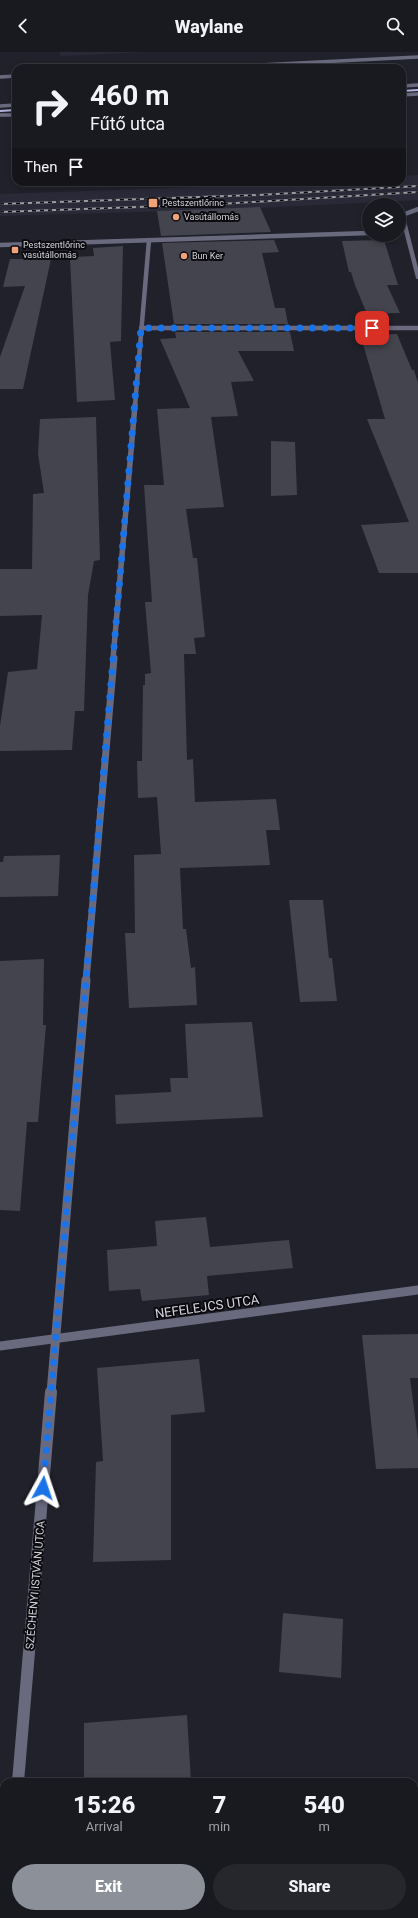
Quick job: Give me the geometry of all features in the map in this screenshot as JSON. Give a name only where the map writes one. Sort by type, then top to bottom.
[{"type":"main road","points":[[406,91],[418,90]]},
{"type":"main road","points":[[0,111],[12,110]]},
{"type":"street","points":[[402,52],[417,58]]},
{"type":"street","points":[[287,64],[417,58]]},
{"type":"street","points":[[0,77],[12,76]]},
{"type":"street","points":[[406,86],[418,85]]},
{"type":"street","points":[[406,95],[418,94]]},
{"type":"street","points":[[0,106],[12,105]]},
{"type":"street","points":[[0,115],[12,115]]},
{"type":"street","points":[[406,215],[418,209]]},
{"type":"street","points":[[0,245],[362,233]]},
{"type":"street","points":[[406,235],[418,277]]},
{"type":"street","name":"SZÉCHENYI ISTVÁN UTCA","points":[[18,1778],[149,240]]},
{"type":"street","points":[[141,328],[418,328]]},
{"type":"street","name":"NEFELEJCS UTCA","points":[[0,1346],[56,1340],[418,1290]]},
{"type":"shaded area","points":[[59,52],[148,52],[61,56]]},
{"type":"shaded area","points":[[418,175],[418,200],[406,201],[406,198],[362,198],[362,203],[239,209],[0,216],[0,194],[227,186],[406,186],[406,176]]},
{"type":"building","points":[[260,207],[271,232],[161,236],[157,211]]},
{"type":"building","points":[[274,240],[279,252],[262,253],[275,308],[285,308],[288,324],[174,324],[162,243]]},
{"type":"building","points":[[342,241],[385,242],[398,285],[387,285],[400,313],[367,314],[351,272],[349,272]]},
{"type":"building","points":[[123,246],[121,341],[110,342],[115,400],[77,402],[70,259],[76,259],[75,257],[94,256],[93,248]]},
{"type":"building","points":[[10,259],[51,259],[23,389],[0,389],[0,357],[25,286],[3,287]]},
{"type":"building","points":[[175,332],[290,332],[294,351],[238,351],[254,381],[231,382],[238,416],[211,417],[224,507],[186,509],[193,558],[197,558],[205,637],[194,638],[196,654],[184,654],[187,760],[193,759],[195,802],[276,799],[280,830],[266,830],[270,865],[180,868],[183,929],[186,929],[191,968],[195,967],[197,1005],[129,1008],[125,933],[135,933],[134,855],[161,854],[157,797],[138,798],[137,761],[142,761],[143,685],[145,685],[145,674],[151,673],[145,602],[152,602],[144,485],[164,485],[157,409],[190,408],[160,339],[176,338]]},
{"type":"building","points":[[397,334],[412,370],[414,370],[418,383],[418,573],[379,573],[361,525],[409,522],[367,419],[385,419],[363,344],[368,344],[365,335]]},
{"type":"building","points":[[96,417],[100,560],[94,561],[88,595],[84,711],[75,711],[72,750],[0,751],[0,726],[8,672],[37,669],[42,615],[0,616],[0,569],[32,569],[33,494],[44,493],[38,454],[40,419]]},
{"type":"building","points":[[271,441],[295,442],[297,495],[271,496]]},
{"type":"building","points":[[60,855],[58,896],[0,897],[0,862],[3,862],[4,856]]},
{"type":"building","points":[[289,900],[323,900],[329,958],[332,958],[337,1001],[300,1002]]},
{"type":"building","points":[[44,959],[43,1025],[46,1025],[38,1122],[27,1122],[20,1211],[0,1210],[0,961]]},
{"type":"building","points":[[252,1022],[263,1117],[116,1124],[115,1095],[171,1092],[170,1078],[188,1078],[185,1024]]},
{"type":"building","points":[[206,1217],[210,1247],[289,1240],[293,1268],[207,1276],[209,1295],[142,1301],[140,1289],[109,1291],[107,1250],[157,1246],[155,1221]]},
{"type":"building","points":[[418,1334],[418,1378],[410,1378],[418,1439],[418,1468],[376,1469],[362,1335]]},
{"type":"building","points":[[199,1359],[205,1412],[171,1415],[171,1560],[93,1562],[96,1462],[103,1461],[97,1368]]},
{"type":"building","points":[[283,1613],[343,1619],[341,1678],[279,1672]]},
{"type":"building","points":[[187,1715],[191,1778],[84,1778],[84,1723]]},
{"type":"railway","points":[[0,204],[258,195],[418,186]]},
{"type":"railway","points":[[0,212],[220,204],[418,192]]},
{"type":"place","name":"Pestszentlőrinc","points":[[153,203]]},
{"type":"place","name":"Vasútállomás","points":[[176,217]]},
{"type":"place","name":"Pestszentlőrinc vasútállomás","points":[[15,250]]},
{"type":"place","name":"Bun Ker","points":[[184,256]]},
{"type":"route","points":[[43,1488],[141,328],[372,328]]}]
